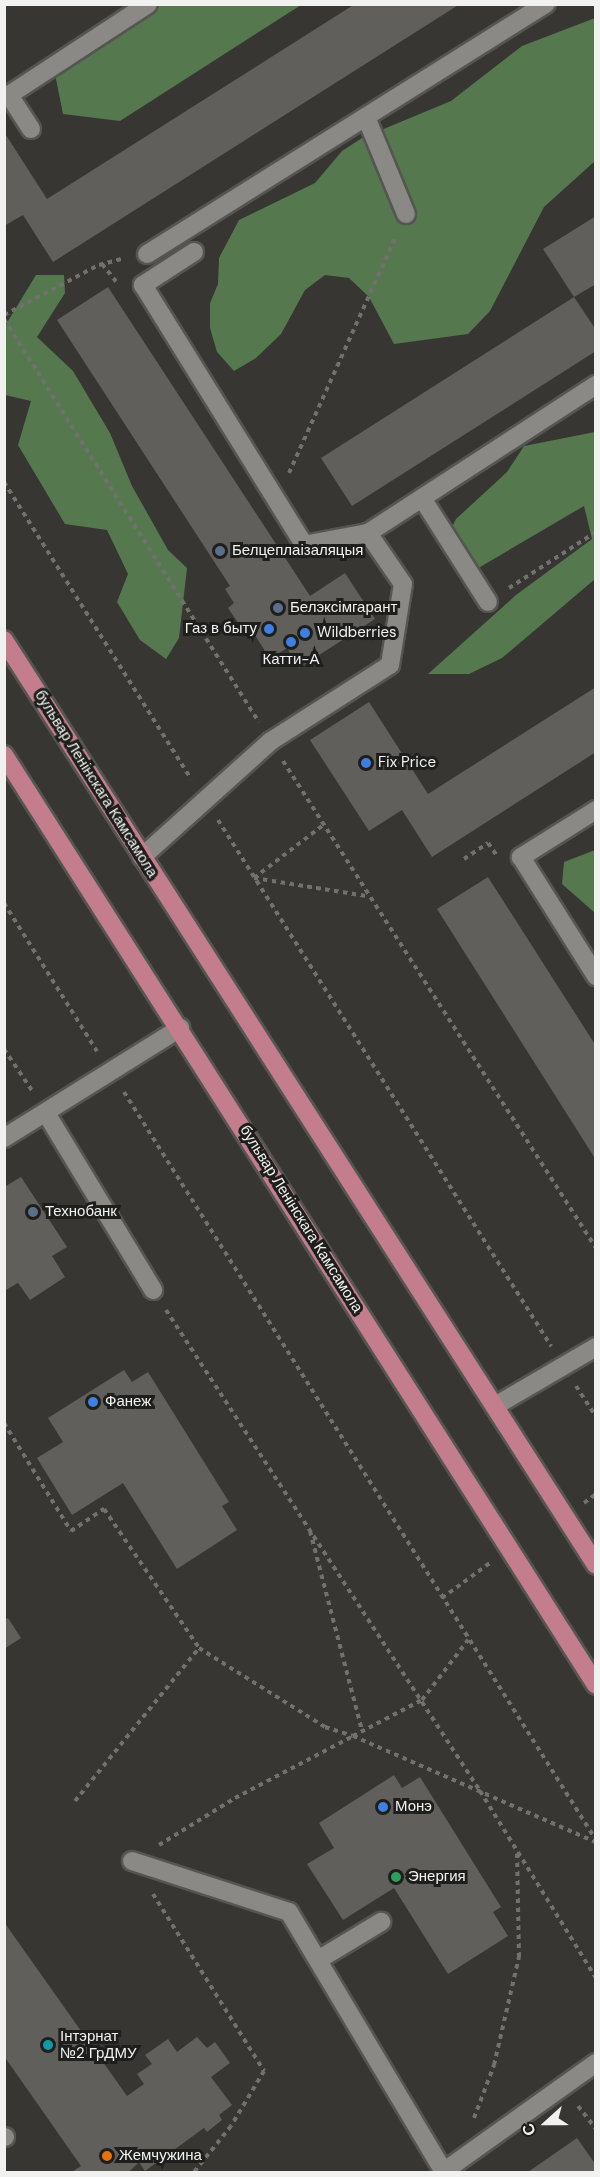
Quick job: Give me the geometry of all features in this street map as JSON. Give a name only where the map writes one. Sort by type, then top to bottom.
[{"type":"main road","name":"бульвар Ленінскага Камсамола","points":[[4,640],[596,1565]]},
{"type":"main road","name":"бульвар Ленінскага Камсамола","points":[[4,754],[596,1684]]},
{"type":"lane","points":[[31,129],[9,95],[148,4]]},
{"type":"lane","points":[[147,254],[546,4]]},
{"type":"lane","points":[[366,117],[406,214]]},
{"type":"lane","points":[[194,252],[143,285],[304,546],[368,533],[596,385]]},
{"type":"lane","points":[[422,498],[488,602]]},
{"type":"lane","points":[[142,856],[272,741],[390,665],[403,584],[368,533]]},
{"type":"lane","points":[[596,810],[521,857],[596,976]]},
{"type":"lane","points":[[4,1138],[180,1028]]},
{"type":"lane","points":[[46,1113],[153,1290]]},
{"type":"lane","points":[[495,1406],[596,1347]]},
{"type":"lane","points":[[132,1861],[289,1912],[444,2172],[596,2063]]},
{"type":"lane","points":[[318,1960],[381,1922]]},
{"type":"path","points":[[277,501],[406,214]]},
{"type":"path","points":[[116,284],[101,264],[4,317],[272,741],[322,826],[596,1248]]},
{"type":"path","points":[[4,482],[596,1417]]},
{"type":"path","points":[[488,602],[596,532]]},
{"type":"path","points":[[254,878],[322,826]]},
{"type":"path","points":[[464,859],[488,843],[498,859]]},
{"type":"path","points":[[254,878],[367,896]]},
{"type":"path","points":[[4,903],[596,1841]]},
{"type":"path","points":[[4,1049],[46,1113]]},
{"type":"path","points":[[153,1290],[422,1700],[596,1978]]},
{"type":"path","points":[[4,1423],[71,1531],[104,1509],[199,1648],[325,1727],[352,1736],[596,1841]]},
{"type":"path","points":[[584,1503],[596,1494]]},
{"type":"path","points":[[309,1528],[362,1731]]},
{"type":"path","points":[[442,1598],[490,1563]]},
{"type":"path","points":[[194,2172],[231,2126],[264,2071],[132,1861],[235,1798],[422,1700],[468,1640]]},
{"type":"path","points":[[75,1801],[199,1648]]},
{"type":"path","points":[[470,2128],[494,2065],[519,1957],[517,1849]]},
{"type":"green space","points":[[130,5],[301,5],[120,121],[63,114],[55,74]]},
{"type":"green space","points":[[595,18],[595,161],[544,207],[490,311],[468,334],[394,344],[369,297],[349,278],[325,275],[305,290],[281,334],[256,358],[234,371],[217,352],[210,328],[210,303],[218,284],[219,258],[239,220],[315,183],[342,151],[362,138],[451,101],[522,46]]},
{"type":"green space","points":[[36,275],[64,275],[65,293],[37,337],[73,371],[110,433],[132,486],[168,550],[187,568],[179,638],[166,659],[140,640],[117,602],[128,574],[107,530],[65,524],[18,445],[31,401],[5,395],[5,326]]},
{"type":"green space","points":[[595,432],[595,579],[502,658],[469,674],[428,674],[516,595],[592,539],[584,506],[463,577],[447,537],[456,519],[507,472],[524,446]]},
{"type":"green space","points":[[595,850],[595,913],[562,884],[564,862]]},
{"type":"building","points":[[355,4],[460,4],[53,262],[23,215],[4,226],[4,132],[47,199]]},
{"type":"building","points":[[596,216],[596,284],[574,297],[543,249]]},
{"type":"building","points":[[108,287],[310,596],[345,573],[375,619],[299,668],[287,648],[270,659],[253,632],[247,636],[228,608],[234,603],[225,589],[230,586],[57,320]]},
{"type":"building","points":[[574,297],[596,330],[596,351],[352,506],[321,458]]},
{"type":"building","points":[[596,687],[596,752],[432,857],[402,810],[369,831],[310,740],[369,702],[428,794]]},
{"type":"building","points":[[488,877],[596,1046],[596,1160],[437,909]]},
{"type":"building","points":[[21,1177],[67,1247],[52,1256],[65,1277],[30,1300],[18,1283],[4,1291],[4,1187]]},
{"type":"building","points":[[124,1370],[132,1382],[148,1372],[229,1502],[222,1506],[237,1530],[177,1569],[123,1483],[72,1515],[37,1458],[63,1442],[48,1418]]},
{"type":"building","points":[[8,1618],[21,1638],[4,1649],[4,1620]]},
{"type":"building","points":[[394,1775],[402,1788],[420,1777],[501,1907],[493,1912],[508,1936],[448,1974],[394,1888],[343,1920],[307,1864],[334,1848],[319,1823]]},
{"type":"building","name":"Інтэрнат №2 ГрДМУ","points":[[4,1922],[127,2096],[144,2084],[137,2074],[152,2064],[145,2055],[168,2039],[177,2052],[197,2037],[207,2048],[215,2042],[230,2063],[211,2077],[232,2105],[219,2115],[222,2120],[207,2132],[204,2128],[145,2171],[139,2162],[129,2172],[72,2172],[81,2166],[4,2056]]},
{"type":"building","points":[[577,2138],[596,2165],[596,2172],[528,2172]]},
{"type":"place","name":"Белцеплаізаляцыя","points":[[220,551]]},
{"type":"place","name":"Белэксімгарант","points":[[278,608]]},
{"type":"place","name":"Газ в быту","points":[[269,629]]},
{"type":"place","name":"Wildberries","points":[[305,633]]},
{"type":"place","name":"Катти-А","points":[[291,642]]},
{"type":"place","name":"Fix Price","points":[[366,763]]},
{"type":"place","name":"Технобанк","points":[[33,1212]]},
{"type":"place","name":"Фанеж","points":[[93,1402]]},
{"type":"place","name":"Монэ","points":[[383,1807]]},
{"type":"place","name":"Энергия","points":[[396,1877]]},
{"type":"place","name":"Інтэрнат №2 ГрДМУ","points":[[48,2045]]},
{"type":"place","name":"Жемчужина","points":[[107,2156]]}]
